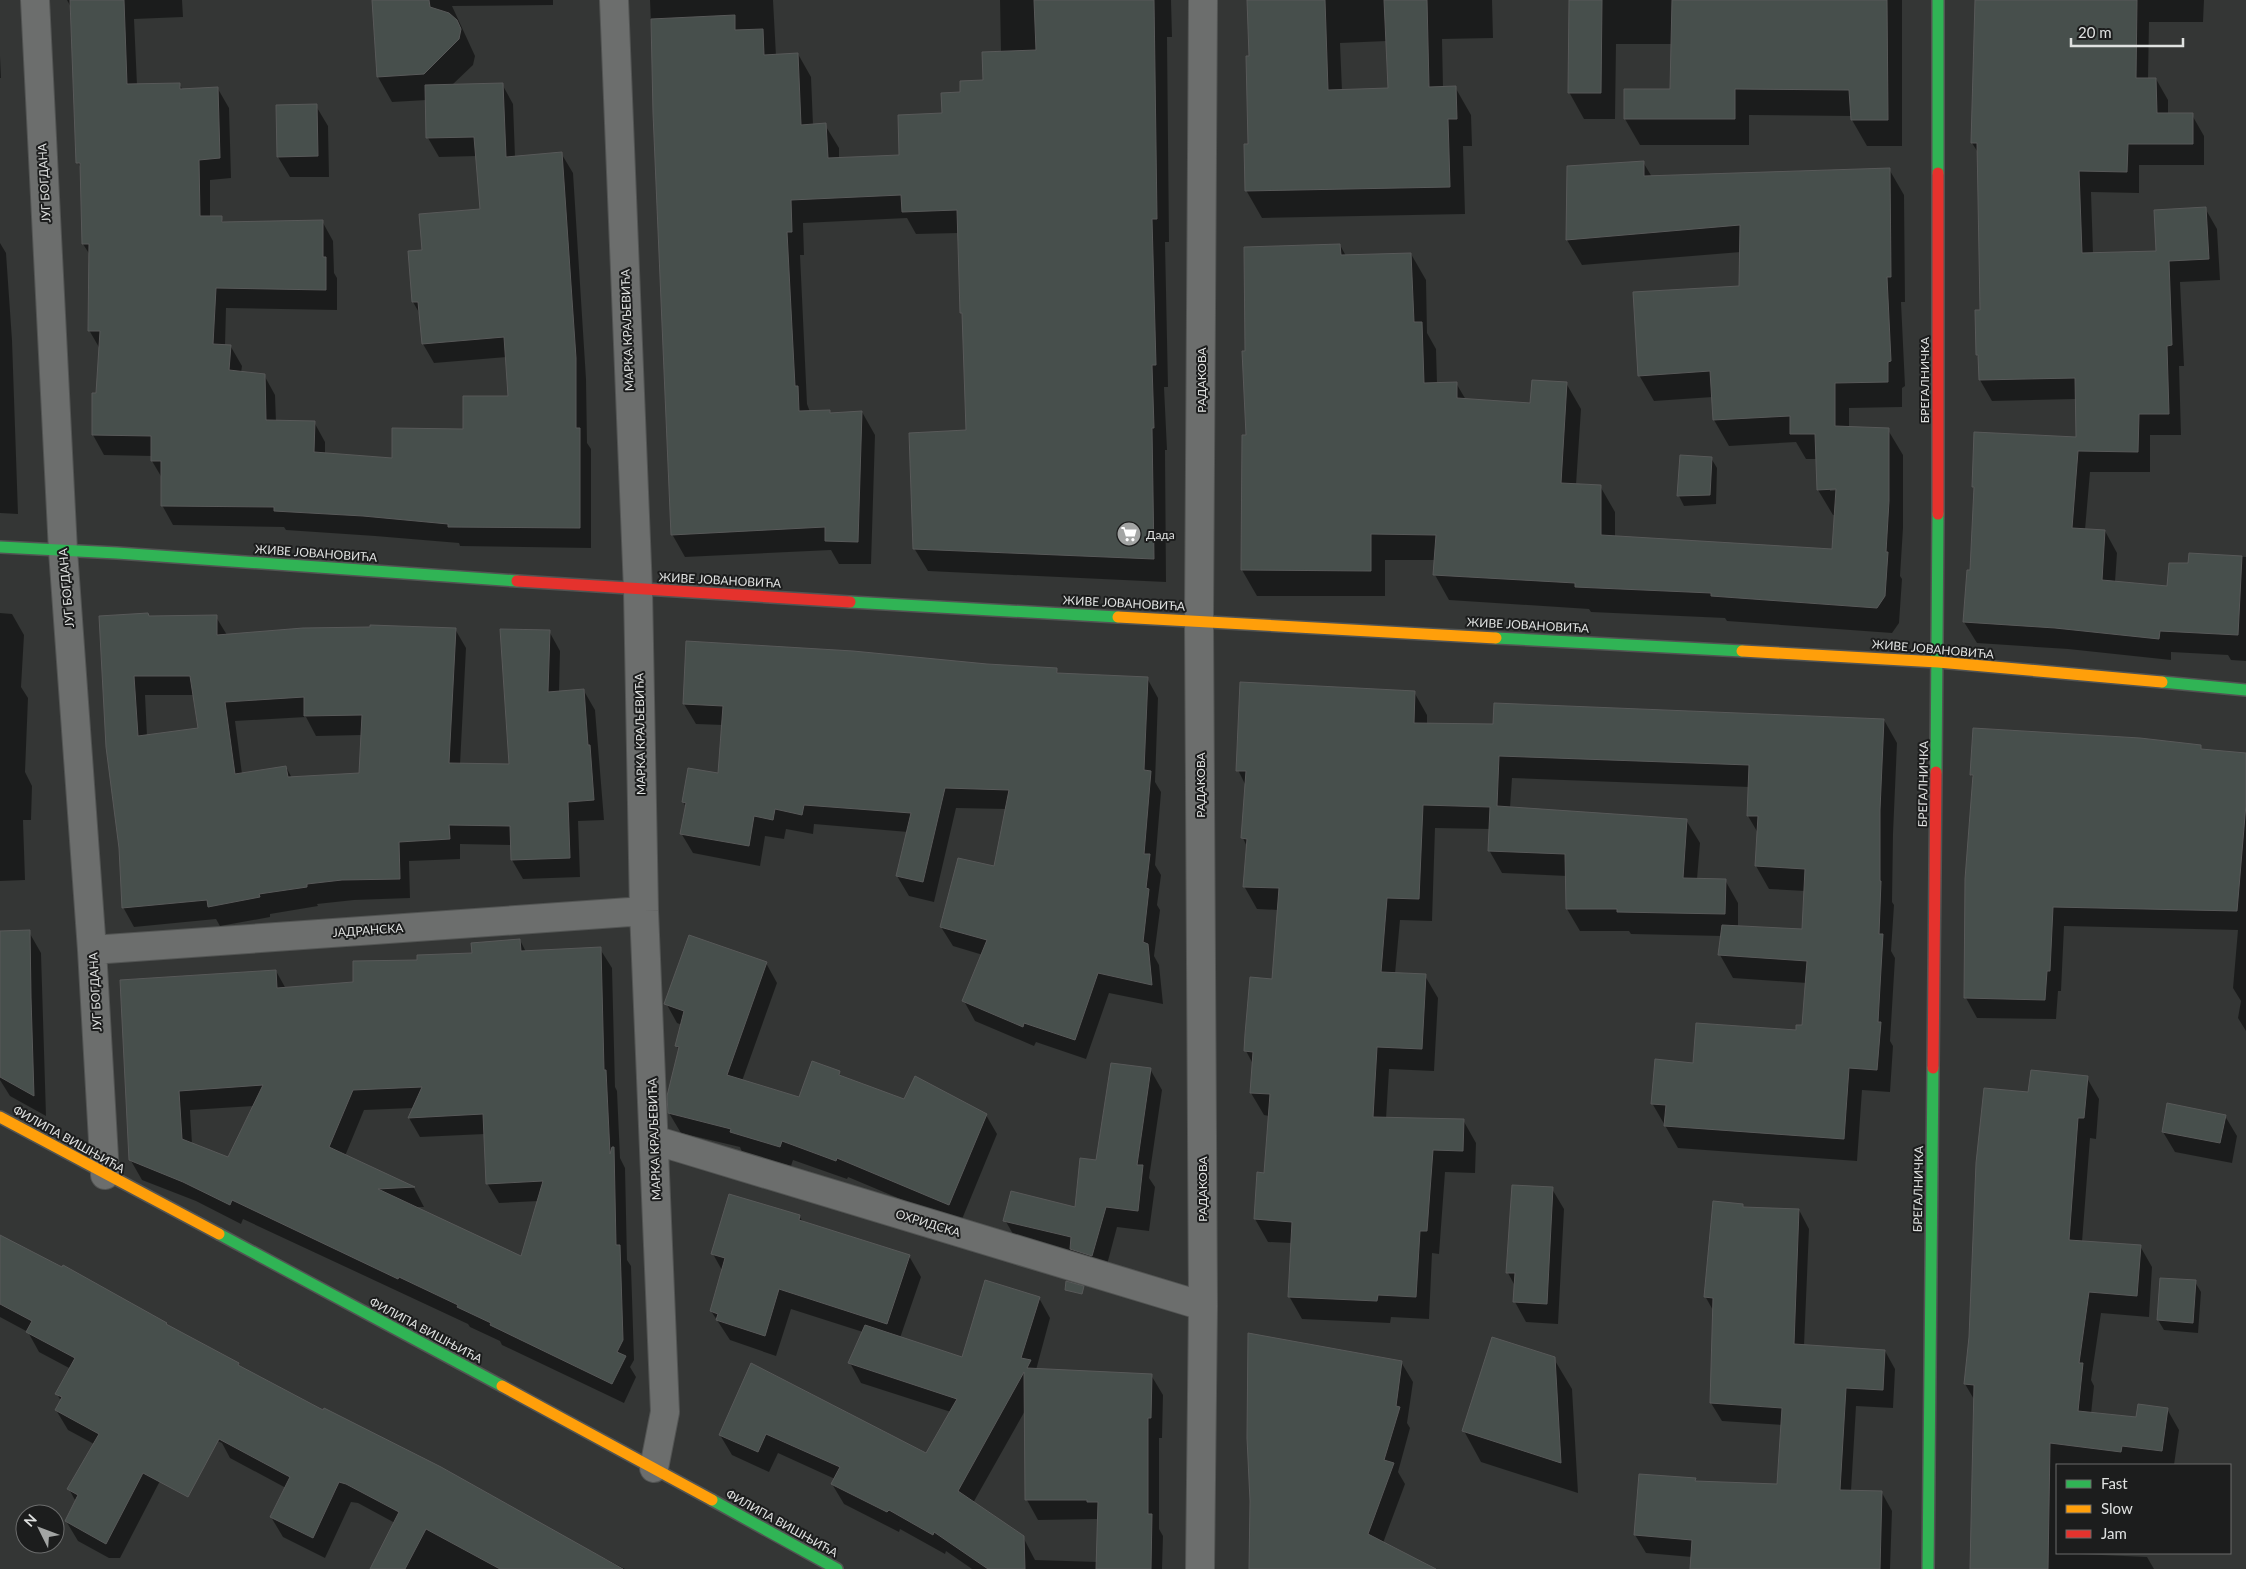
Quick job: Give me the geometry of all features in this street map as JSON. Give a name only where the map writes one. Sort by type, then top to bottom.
[{"type":"street","name":"ЈУГ БОГДАНА","points":[[35,0],[63,551],[92,950],[105,1175]]},
{"type":"street","name":"МАРКА КРАЉЕВИЋА","points":[[614,0],[638,590],[644,911],[665,1412],[654,1468]]},
{"type":"street","name":"РАДАКОВА","points":[[1200,1569],[1203,1306],[1199,620],[1203,0]]},
{"type":"street","name":"БРЕГАЛНИЧКА","points":[[1928,1569],[1938,662],[1938,0]]},
{"type":"street","name":"ЖИВЕ ЈОВАНОВИЋА","points":[[0,547],[127,554],[638,590],[1938,662],[2246,690]]},
{"type":"street","name":"ЈАДРАНСКА","points":[[92,950],[644,911]]},
{"type":"street","name":"ФИЛИПА ВИШЊИЋА","points":[[0,1117],[654,1468],[837,1569]]},
{"type":"street","name":"ОХРИДСКА","points":[[654,1140],[1203,1306]]},
{"type":"building","points":[[70,0],[124,0],[127,84],[180,83],[180,89],[218,87],[220,158],[199,160],[200,216],[222,216],[222,222],[323,220],[323,257],[326,257],[326,290],[216,288],[213,344],[231,345],[229,370],[265,374],[266,420],[315,421],[314,452],[392,458],[392,428],[463,429],[463,396],[508,396],[504,337],[422,344],[418,302],[412,302],[408,251],[422,250],[419,214],[480,209],[474,137],[426,138],[425,85],[503,83],[506,157],[562,152],[576,358],[576,428],[580,428],[580,528],[448,527],[448,524],[363,516],[274,511],[274,507],[161,506],[161,461],[151,461],[151,436],[92,435],[92,393],[96,393],[100,331],[88,331],[89,244],[82,244],[80,163],[76,163]]},
{"type":"building","points":[[372,0],[429,0],[430,7],[449,13],[457,20],[461,29],[459,39],[424,74],[377,77]]},
{"type":"building","points":[[1034,0],[1154,0],[1157,219],[1152,219],[1156,365],[1152,365],[1154,559],[913,549],[909,433],[966,430],[957,210],[902,212],[901,195],[791,200],[792,232],[787,232],[795,386],[798,386],[799,411],[830,410],[830,413],[862,411],[858,542],[825,541],[825,527],[671,535],[653,113],[651,19],[735,15],[735,30],[763,29],[764,55],[798,53],[801,125],[826,123],[828,158],[899,155],[898,115],[942,113],[941,93],[960,92],[960,81],[983,80],[982,52],[1036,50]]},
{"type":"building","points":[[1247,0],[1325,0],[1328,90],[1388,88],[1384,0],[1427,0],[1429,87],[1456,86],[1457,119],[1448,119],[1450,187],[1245,191],[1244,144],[1248,144],[1246,56],[1249,56]]},
{"type":"building","points":[[1569,0],[1602,0],[1601,93],[1568,93]]},
{"type":"building","points":[[1672,0],[1887,0],[1888,120],[1851,120],[1849,90],[1735,89],[1735,119],[1624,119],[1624,89],[1670,89]]},
{"type":"building","points":[[1975,0],[2137,0],[2136,78],[2156,78],[2157,113],[2193,113],[2193,144],[2128,144],[2127,172],[2079,171],[2082,253],[2156,251],[2154,210],[2206,207],[2209,259],[2169,261],[2172,345],[2167,346],[2169,414],[2139,414],[2138,452],[2078,451],[2072,528],[2105,530],[2102,580],[2167,586],[2169,563],[2188,563],[2189,553],[2242,556],[2238,635],[2160,631],[2159,639],[2055,628],[1963,622],[1967,570],[1970,570],[1974,487],[1972,487],[1974,432],[2076,437],[2075,378],[1979,380],[1978,355],[1976,355],[1975,310],[1980,310],[1977,143],[1971,143]]},
{"type":"building","points":[[317,104],[318,156],[277,157],[276,105]]},
{"type":"building","points":[[1644,161],[1644,176],[1890,168],[1891,277],[1887,277],[1891,361],[1888,362],[1888,382],[1835,383],[1835,426],[1889,428],[1889,501],[1886,552],[1888,552],[1885,596],[1877,608],[1711,596],[1711,593],[1575,587],[1575,583],[1433,575],[1436,535],[1371,534],[1371,571],[1241,570],[1242,435],[1246,435],[1242,351],[1245,351],[1244,247],[1340,244],[1341,255],[1411,253],[1414,322],[1422,322],[1424,383],[1457,382],[1457,398],[1530,403],[1532,380],[1567,382],[1561,483],[1601,485],[1601,535],[1832,549],[1836,489],[1817,490],[1815,434],[1790,434],[1790,416],[1713,420],[1710,371],[1638,376],[1633,292],[1739,286],[1740,225],[1566,240],[1567,166]]},
{"type":"building","points":[[1680,455],[1712,457],[1710,495],[1677,496]]},
{"type":"building","points":[[148,613],[149,616],[217,615],[217,635],[303,628],[370,627],[370,625],[456,628],[449,763],[509,764],[500,629],[550,630],[548,692],[584,689],[588,745],[590,745],[594,800],[568,802],[570,858],[511,860],[510,826],[449,825],[450,839],[399,842],[400,879],[342,880],[307,884],[307,887],[259,894],[260,897],[208,907],[207,900],[122,908],[119,848],[106,747],[99,616]],"holes":[[[134,676],[190,676],[198,728],[138,736]],[[304,697],[304,716],[362,715],[359,773],[288,777],[286,766],[235,774],[225,702]]]},
{"type":"building","points":[[686,641],[853,651],[987,664],[1057,668],[1057,673],[1148,677],[1144,770],[1151,771],[1144,854],[1150,854],[1146,888],[1149,889],[1143,942],[1148,944],[1152,985],[1098,973],[1075,1040],[1024,1023],[1023,1027],[962,1001],[987,940],[940,927],[958,858],[994,866],[1009,790],[945,788],[923,882],[896,876],[911,813],[804,805],[802,815],[775,809],[773,820],[754,816],[749,846],[680,834],[686,803],[682,802],[688,768],[718,773],[723,706],[683,704]]},
{"type":"building","points":[[1240,682],[1415,691],[1414,723],[1493,724],[1494,703],[1884,719],[1880,810],[1881,881],[1879,934],[1883,934],[1878,1022],[1881,1022],[1877,1070],[1849,1068],[1844,1139],[1664,1126],[1666,1105],[1651,1104],[1655,1059],[1693,1063],[1696,1023],[1796,1030],[1796,1025],[1802,1025],[1807,961],[1718,955],[1722,925],[1802,929],[1805,869],[1755,866],[1758,816],[1747,816],[1749,765],[1499,756],[1497,806],[1687,819],[1683,878],[1726,879],[1725,914],[1617,912],[1617,909],[1566,909],[1565,854],[1488,851],[1490,807],[1423,805],[1419,899],[1387,898],[1381,972],[1426,974],[1422,1049],[1377,1047],[1373,1117],[1464,1119],[1463,1151],[1433,1150],[1427,1231],[1420,1231],[1416,1297],[1378,1295],[1377,1301],[1288,1297],[1292,1222],[1254,1219],[1257,1172],[1264,1173],[1270,1094],[1250,1093],[1253,1052],[1244,1051],[1245,1034],[1250,977],[1272,979],[1279,888],[1243,887],[1247,839],[1241,838],[1246,771],[1236,771]]},
{"type":"building","points":[[1973,728],[2140,738],[2201,745],[2201,749],[2246,753],[2246,804],[2237,911],[2053,907],[2050,971],[2047,971],[2045,1000],[1964,998],[1965,879],[1973,775],[1970,775]]},
{"type":"building","points":[[30,930],[34,1096],[0,1077],[0,931]]},
{"type":"building","points":[[689,935],[767,962],[727,1075],[799,1097],[812,1061],[840,1071],[839,1075],[904,1099],[915,1076],[987,1114],[949,1205],[837,1158],[836,1161],[782,1141],[780,1147],[730,1132],[731,1129],[668,1113],[667,1096],[679,1047],[675,1046],[684,1011],[664,1004]]},
{"type":"building","points":[[520,939],[521,951],[601,947],[604,1070],[606,1070],[610,1154],[612,1147],[614,1147],[616,1245],[620,1245],[623,1340],[617,1352],[626,1356],[612,1384],[490,1325],[491,1323],[457,1307],[458,1305],[399,1277],[398,1279],[232,1200],[230,1205],[183,1182],[129,1160],[120,980],[276,970],[277,988],[353,982],[353,961],[417,960],[417,955],[472,953],[471,943]],"holes":[[[263,1085],[228,1157],[182,1139],[179,1091]],[[422,1087],[408,1118],[483,1114],[486,1184],[543,1181],[521,1256],[378,1189],[415,1187],[329,1147],[353,1090]]]},
{"type":"building","points":[[1111,1063],[1151,1068],[1137,1165],[1143,1165],[1138,1211],[1106,1207],[1092,1256],[1070,1249],[1071,1237],[1003,1221],[1011,1191],[1075,1207],[1080,1158],[1096,1160]]},
{"type":"building","points":[[2031,1070],[2088,1076],[2084,1118],[2078,1118],[2069,1240],[2141,1245],[2137,1296],[2089,1292],[2079,1363],[2083,1363],[2078,1411],[2136,1417],[2138,1404],[2168,1408],[2162,1451],[2122,1446],[2121,1452],[2050,1443],[2048,1569],[1970,1569],[1974,1385],[1964,1384],[1969,1337],[1976,1163],[1984,1088],[2028,1092]]},
{"type":"building","points":[[2167,1103],[2226,1115],[2220,1143],[2162,1132]]},
{"type":"building","points":[[1512,1185],[1553,1187],[1547,1304],[1513,1302],[1515,1273],[1506,1273]]},
{"type":"building","points":[[729,1194],[800,1215],[799,1220],[910,1255],[887,1324],[779,1289],[765,1336],[716,1320],[718,1314],[710,1311],[725,1258],[711,1254]]},
{"type":"building","points":[[1713,1201],[1743,1204],[1743,1207],[1799,1209],[1794,1344],[1885,1350],[1883,1390],[1846,1388],[1840,1490],[1882,1491],[1880,1569],[1690,1569],[1692,1540],[1634,1535],[1639,1474],[1696,1478],[1695,1481],[1777,1484],[1782,1408],[1710,1403],[1713,1298],[1704,1297]]},
{"type":"building","points":[[0,1235],[62,1267],[63,1265],[239,1363],[238,1365],[323,1410],[324,1408],[441,1467],[623,1569],[500,1569],[426,1529],[405,1569],[370,1569],[399,1512],[339,1482],[313,1538],[270,1517],[290,1477],[219,1439],[188,1497],[143,1473],[106,1544],[65,1521],[78,1495],[67,1489],[99,1434],[55,1410],[62,1397],[55,1394],[75,1358],[26,1332],[32,1321],[0,1304]]},
{"type":"building","points":[[2160,1278],[2196,1280],[2193,1323],[2157,1320]]},
{"type":"building","points":[[985,1280],[1040,1297],[1021,1358],[1031,1360],[1027,1368],[1152,1374],[1151,1418],[1148,1418],[1148,1514],[1152,1514],[1151,1569],[1096,1569],[1098,1502],[1087,1502],[1087,1500],[1025,1500],[1024,1372],[958,1491],[1024,1536],[1025,1569],[988,1569],[934,1532],[933,1535],[889,1510],[887,1512],[831,1484],[840,1467],[766,1434],[758,1452],[719,1435],[751,1363],[926,1453],[957,1399],[848,1363],[865,1325],[962,1357]]},
{"type":"building","points":[[1066,1281],[1084,1286],[1082,1294],[1065,1290]]},
{"type":"building","points":[[1248,1333],[1402,1361],[1396,1406],[1400,1407],[1384,1460],[1394,1463],[1368,1534],[1436,1569],[1249,1569]]},
{"type":"building","points":[[1492,1337],[1555,1357],[1561,1463],[1462,1431]]},
{"type":"traffic: fast","points":[[1938,0],[1938,173]]},
{"type":"traffic: fast","points":[[1936,772],[1938,514]]},
{"type":"traffic: fast","points":[[0,547],[117,553],[517,581]]},
{"type":"traffic: fast","points":[[850,602],[1118,617]]},
{"type":"traffic: fast","points":[[1496,638],[1742,651]]},
{"type":"traffic: fast","points":[[2162,682],[2246,690]]},
{"type":"traffic: fast","points":[[1928,1569],[1933,1068]]},
{"type":"traffic: fast","points":[[219,1234],[502,1386]]},
{"type":"traffic: fast","points":[[712,1500],[837,1569]]},
{"type":"traffic: slow","points":[[1118,617],[1496,638]]},
{"type":"traffic: slow","points":[[1742,651],[1938,662],[2162,682]]},
{"type":"traffic: slow","points":[[0,1117],[219,1234]]},
{"type":"traffic: slow","points":[[502,1386],[712,1500]]},
{"type":"traffic: jam","points":[[1938,173],[1938,514]]},
{"type":"traffic: jam","points":[[517,581],[850,602]]},
{"type":"traffic: jam","points":[[1933,1068],[1936,772]]},
{"type":"place","name":"Дада","points":[[1129,534]]}]
